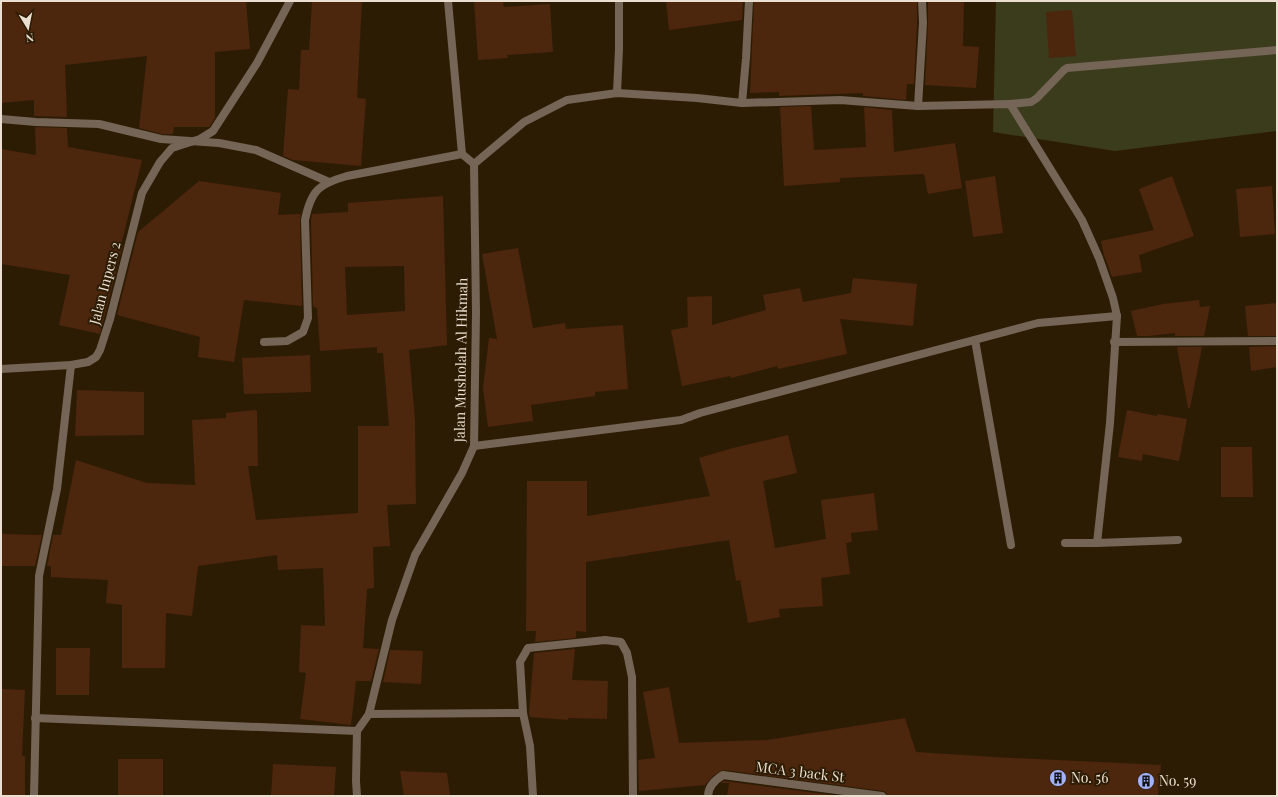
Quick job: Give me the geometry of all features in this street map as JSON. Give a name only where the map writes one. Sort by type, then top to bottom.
[{"type":"street","name":"Jalan Inpers 2","points":[[1,369],[71,365],[88,362],[96,357],[100,350],[110,319],[142,193],[160,162],[172,148],[200,139],[213,131],[257,63],[290,1]]},
{"type":"street","points":[[448,1],[462,154],[474,164],[524,122],[567,100],[617,93],[697,98],[742,103],[840,100],[918,106],[1010,104],[1031,102],[1037,98],[1067,68],[1277,50]]},
{"type":"street","points":[[617,93],[619,1]]},
{"type":"street","points":[[742,103],[746,58],[748,1]]},
{"type":"street","points":[[918,106],[923,23],[922,1]]},
{"type":"street","points":[[1010,104],[1082,220],[1099,258],[1113,298],[1116,316],[1110,423],[1096,544]]},
{"type":"street","points":[[1,118],[36,122],[99,124],[161,139],[219,143],[256,150],[328,182]]},
{"type":"street","points":[[264,342],[287,341],[303,332],[308,318],[305,220],[308,204],[317,190],[328,182],[346,176],[462,154]]},
{"type":"street","name":"Jalan Musholah Al Hikmah","points":[[357,731],[369,714],[392,620],[415,555],[462,473],[474,446],[476,312],[474,164]]},
{"type":"street","points":[[474,446],[681,420],[700,413],[1038,323],[1116,316]]},
{"type":"street","points":[[975,340],[1011,545]]},
{"type":"street","points":[[1114,342],[1277,341]]},
{"type":"street","points":[[34,796],[39,576],[57,489],[71,365]]},
{"type":"street","points":[[1065,543],[1096,544],[1178,540]]},
{"type":"street","points":[[533,796],[530,746],[523,713],[520,662],[528,648],[605,640],[621,642],[627,653],[632,677],[632,796]]},
{"type":"street","points":[[369,714],[523,713]]},
{"type":"street","points":[[35,718],[357,731],[357,796]]},
{"type":"street","name":"MCA 3 back St","points":[[708,796],[708,790],[715,780],[723,775],[882,796]]},
{"type":"green space","points":[[996,1],[1277,1],[1277,131],[1115,151],[993,132]]},
{"type":"building","points":[[1,1],[246,1],[250,49],[215,52],[215,118],[209,127],[174,127],[173,134],[162,134],[139,128],[147,56],[65,65],[67,117],[34,116],[34,100],[1,103]]},
{"type":"building","points":[[312,1],[362,1],[357,98],[366,99],[361,166],[293,160],[283,156],[288,89],[299,90],[301,50],[309,50]]},
{"type":"building","points":[[474,1],[503,1],[504,7],[550,4],[553,52],[507,55],[508,58],[478,60]]},
{"type":"building","points":[[666,1],[743,1],[742,20],[669,30]]},
{"type":"building","points":[[754,1],[917,1],[914,84],[907,84],[906,100],[863,96],[863,93],[779,96],[779,92],[750,93]]},
{"type":"building","points":[[928,1],[964,1],[963,46],[979,47],[976,88],[925,85]]},
{"type":"building","points":[[1072,10],[1076,56],[1049,58],[1046,12]]},
{"type":"building","points":[[811,106],[814,150],[866,147],[864,107],[892,110],[894,152],[955,143],[962,188],[928,194],[924,174],[840,178],[840,182],[784,186],[780,107]]},
{"type":"building","points":[[35,127],[67,128],[68,147],[142,160],[121,245],[123,244],[100,334],[59,325],[70,275],[1,264],[1,149],[36,155]]},
{"type":"building","points":[[995,176],[1003,233],[973,237],[965,181]]},
{"type":"building","points":[[1172,176],[1194,236],[1139,255],[1142,272],[1112,277],[1104,255],[1101,241],[1154,230],[1139,189]]},
{"type":"building","points":[[199,181],[281,193],[278,215],[301,214],[302,306],[244,300],[234,362],[198,357],[200,337],[117,315],[138,232]]},
{"type":"building","points":[[1272,186],[1275,234],[1240,237],[1236,189]]},
{"type":"building","points":[[443,196],[447,345],[409,350],[415,420],[416,504],[387,505],[390,546],[373,547],[374,588],[367,589],[363,648],[379,649],[371,681],[356,681],[351,725],[300,719],[306,673],[299,672],[301,625],[325,626],[323,568],[278,570],[277,555],[198,566],[192,616],[166,613],[165,668],[122,668],[122,605],[106,603],[108,580],[51,577],[51,566],[47,566],[53,535],[61,535],[76,460],[147,483],[195,485],[192,420],[226,418],[226,413],[257,410],[258,466],[248,466],[256,520],[358,513],[358,426],[389,426],[383,353],[377,353],[377,347],[320,351],[317,308],[313,307],[312,214],[348,212],[348,203]],"holes":[[[404,266],[405,311],[347,315],[345,267]]]},
{"type":"building","points":[[518,248],[533,328],[565,323],[566,329],[623,325],[628,389],[595,392],[595,396],[531,405],[533,421],[488,427],[483,388],[489,338],[497,339],[482,254]]},
{"type":"building","points":[[853,278],[917,284],[913,326],[840,319],[847,354],[778,369],[777,366],[731,378],[730,376],[682,386],[671,330],[688,327],[687,297],[712,296],[712,325],[766,310],[763,295],[800,288],[803,302],[851,293]]},
{"type":"building","points":[[1199,300],[1200,307],[1210,306],[1204,336],[1175,336],[1175,333],[1137,336],[1131,311],[1163,304]]},
{"type":"building","points":[[1277,303],[1277,336],[1248,336],[1245,306]]},
{"type":"building","points":[[1277,346],[1277,367],[1251,371],[1249,347]]},
{"type":"building","points":[[1177,347],[1202,347],[1190,408],[1188,408]]},
{"type":"building","points":[[310,355],[311,392],[244,394],[242,358]]},
{"type":"building","points":[[77,390],[144,392],[144,435],[75,436]]},
{"type":"building","points":[[1127,410],[1157,416],[1157,414],[1187,419],[1179,461],[1143,454],[1142,461],[1118,457]]},
{"type":"building","points":[[788,435],[797,473],[763,481],[775,548],[826,539],[821,500],[874,493],[878,530],[851,533],[852,542],[846,543],[850,574],[821,578],[823,606],[779,609],[780,617],[748,623],[740,580],[736,581],[729,540],[586,562],[586,632],[576,631],[576,638],[535,642],[536,631],[526,631],[527,481],[587,481],[587,516],[710,496],[699,458]]},
{"type":"building","points":[[1221,447],[1252,447],[1253,497],[1221,497]]},
{"type":"building","points":[[1,534],[42,535],[35,566],[1,566]]},
{"type":"building","points":[[56,648],[90,648],[89,695],[56,695]]},
{"type":"building","points":[[575,649],[572,680],[608,681],[607,719],[568,718],[568,720],[530,717],[529,713],[534,653]]},
{"type":"building","points":[[390,650],[423,651],[421,684],[383,682]]},
{"type":"building","points":[[669,687],[679,743],[767,740],[905,718],[916,752],[1161,765],[1158,796],[887,796],[886,792],[883,791],[724,770],[714,775],[705,785],[639,791],[638,760],[655,758],[643,692]]},
{"type":"building","points":[[1,689],[25,690],[22,756],[25,756],[25,796],[1,796]]},
{"type":"building","points":[[118,759],[163,759],[163,796],[118,796]]},
{"type":"building","points":[[273,764],[336,767],[334,796],[271,796]]},
{"type":"building","points":[[400,771],[447,773],[450,796],[404,796]]},
{"type":"building","points":[[724,781],[840,796],[727,796],[729,783],[721,783]]},
{"type":"place","name":"No. 56","points":[[1058,778]]},
{"type":"place","name":"No. 59","points":[[1146,781]]}]
